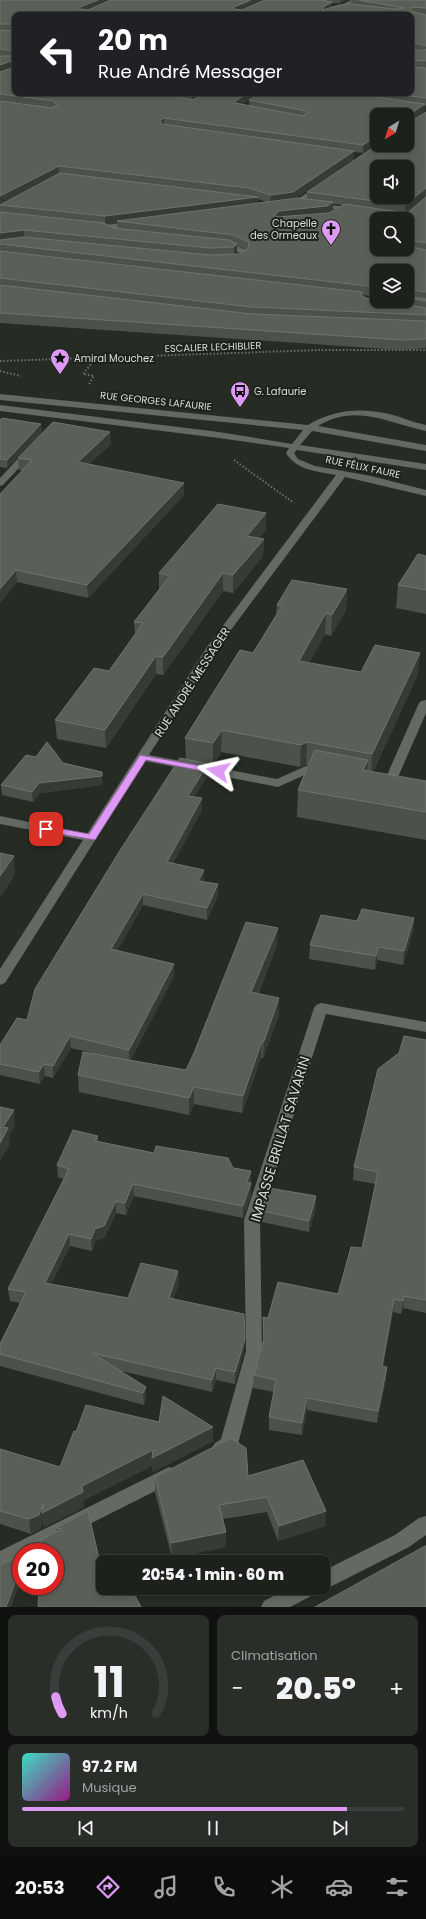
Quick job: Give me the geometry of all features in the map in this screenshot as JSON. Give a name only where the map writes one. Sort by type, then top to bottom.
[{"type":"street","points":[[331,12],[355,0]]},
{"type":"street","points":[[331,6],[351,8]]},
{"type":"street","points":[[296,203],[325,184]]},
{"type":"street","points":[[281,205],[296,203],[357,211]]},
{"type":"street","points":[[335,215],[343,209]]},
{"type":"street","points":[[90,226],[105,228],[144,223]]},
{"type":"street","points":[[105,228],[113,233],[121,234]]},
{"type":"street","points":[[216,244],[231,246],[244,252],[242,258],[226,262]]},
{"type":"street","name":"RUE GEORGES LAFAURIE","points":[[0,397],[310,428],[426,448]]},
{"type":"street","name":"RUE GEORGES LAFAURIE","points":[[0,408],[64,415],[294,446],[426,467]]},
{"type":"street","points":[[294,446],[310,428],[331,418],[356,412],[386,416],[414,427],[426,428]]},
{"type":"street","points":[[56,423],[64,415]]},
{"type":"street","points":[[0,483],[38,443]]},
{"type":"street","name":"RUE FÉLIX FAURE","points":[[294,446],[290,453],[295,461],[313,468],[380,481],[426,493]]},
{"type":"street","name":"RUE ANDRÉ MESSAGER","points":[[0,980],[211,649],[342,474]]},
{"type":"street","points":[[389,784],[425,703]]},
{"type":"street","points":[[143,757],[278,783],[306,770],[336,775]]},
{"type":"street","points":[[374,782],[404,787]]},
{"type":"street","points":[[0,820],[91,838]]},
{"type":"street","name":"IMPASSE BRILLAT SAVARIN","points":[[208,1455],[229,1444],[254,1351],[252,1220],[321,1008],[426,1027]]},
{"type":"street","points":[[0,1560],[180,1469]]},
{"type":"street","points":[[330,1577],[402,1541],[426,1524]]},
{"type":"street","points":[[271,1607],[294,1595]]},
{"type":"path","name":"ESCALIER LECHIBLIER","points":[[0,361],[320,350],[426,350]]},
{"type":"path","points":[[88,386],[94,376],[83,374],[96,358]]},
{"type":"path","points":[[234,460],[296,504]]},
{"type":"building","points":[[0,0],[98,0],[80,7],[80,9],[88,10],[111,0],[251,0],[234,7],[234,9],[242,10],[265,0],[321,0],[332,2],[323,7],[323,10],[339,5],[351,4],[395,9],[404,8],[359,0],[426,0],[426,8],[412,7],[410,11],[414,12],[12,12],[12,24],[0,24]]},
{"type":"building","points":[[414,12],[426,15],[426,46],[414,43]]},
{"type":"building","points":[[0,30],[12,31],[12,51],[0,49]]},
{"type":"building","points":[[426,49],[426,61],[414,60],[414,50],[423,51]]},
{"type":"building","points":[[0,56],[12,56],[12,61],[0,65]]},
{"type":"building","points":[[414,67],[426,68],[426,98],[410,96],[414,96]]},
{"type":"building","points":[[12,68],[12,96],[0,94],[0,72]]},
{"type":"building","points":[[15,96],[170,96],[193,100],[200,96],[244,96],[235,101],[235,103],[303,116],[308,112],[249,100],[256,96],[369,96],[425,104],[414,111],[414,108],[370,108],[370,140],[363,145],[164,118],[160,120],[162,124],[354,151],[293,192],[271,195],[249,188],[59,166],[0,196],[0,101],[52,108],[57,105],[53,101]]},
{"type":"building","points":[[426,112],[426,188],[414,198],[414,160],[370,160],[370,200],[307,192],[370,150],[370,152],[414,152],[414,120]]},
{"type":"building","points":[[60,173],[258,197],[105,216],[0,205]]},
{"type":"building","points":[[426,197],[426,243],[414,241],[414,212],[408,212]]},
{"type":"building","points":[[298,198],[333,202],[327,206],[279,211],[275,215],[277,217],[329,213],[345,204],[400,212],[370,212],[370,256],[414,256],[414,247],[426,250],[426,292],[414,290],[414,264],[370,264],[370,286],[0,244],[0,240],[24,237],[210,255],[238,254],[248,249],[249,242],[233,235],[117,221]]},
{"type":"building","points":[[0,212],[104,223],[113,228],[229,240],[237,244],[234,247],[210,248],[24,230],[0,233]]},
{"type":"building","points":[[0,251],[362,292],[361,295],[370,299],[370,308],[414,308],[414,306],[426,308],[426,315],[252,307],[0,278]]},
{"type":"building","points":[[0,285],[252,314],[426,321],[426,339],[402,340],[0,313]]},
{"type":"building","points":[[414,297],[426,299],[426,301],[414,299]]},
{"type":"building","points":[[2,418],[41,424],[7,460],[0,459],[0,420]]},
{"type":"building","points":[[53,422],[110,432],[78,462],[184,483],[87,585],[16,570],[0,589],[0,494],[32,460],[18,458]]},
{"type":"building","points":[[218,504],[266,513],[247,536],[264,539],[233,575],[223,573],[163,657],[156,656],[105,730],[55,720],[94,668],[109,671],[143,623],[134,622],[170,576],[159,573]]},
{"type":"building","points":[[418,554],[426,556],[426,590],[398,585]]},
{"type":"building","points":[[292,580],[347,589],[332,615],[326,613],[299,661],[361,672],[375,645],[420,653],[372,754],[307,742],[301,745],[222,730],[213,743],[185,738],[240,650],[253,653],[282,606],[277,605]]},
{"type":"building","points":[[47,742],[63,763],[102,772],[102,776],[39,783],[32,792],[1,785],[26,755],[36,757]]},
{"type":"building","points":[[315,750],[368,760],[363,770],[426,781],[426,812],[298,790]]},
{"type":"building","points":[[180,758],[208,764],[188,796],[202,798],[167,862],[204,870],[198,881],[218,884],[207,908],[143,894],[111,949],[174,964],[129,1050],[70,1036],[53,1066],[44,1064],[39,1072],[0,1064],[0,1045],[17,1018],[27,1020],[35,989],[119,852]]},
{"type":"building","points":[[0,853],[14,856],[0,876]]},
{"type":"building","points":[[362,909],[414,918],[404,951],[378,947],[376,956],[310,945],[321,915],[357,921]]},
{"type":"building","points":[[246,922],[278,928],[251,992],[279,998],[243,1096],[194,1087],[189,1098],[78,1075],[83,1052],[186,1070]]},
{"type":"building","points":[[404,1036],[426,1040],[426,1300],[404,1296],[403,1301],[394,1299],[382,1366],[387,1367],[378,1411],[307,1398],[302,1423],[269,1417],[276,1380],[254,1375],[264,1339],[263,1317],[268,1318],[278,1282],[338,1294],[351,1247],[362,1248],[378,1172],[354,1167],[378,1069],[399,1053]]},
{"type":"building","points":[[0,1107],[14,1110],[3,1127],[8,1128],[0,1143]]},
{"type":"building","points":[[73,1130],[98,1136],[95,1141],[154,1153],[156,1146],[228,1158],[233,1168],[251,1171],[247,1182],[251,1183],[243,1206],[133,1184],[125,1203],[116,1201],[104,1226],[95,1229],[91,1239],[69,1234],[45,1283],[128,1298],[141,1263],[178,1271],[169,1298],[244,1314],[245,1339],[235,1372],[216,1368],[212,1380],[92,1353],[146,1387],[143,1393],[0,1354],[0,1344],[26,1292],[8,1289],[69,1169],[57,1165]]},
{"type":"building","points":[[269,1188],[316,1196],[309,1221],[262,1211]]},
{"type":"building","points":[[163,1396],[213,1427],[152,1458],[153,1450],[82,1486],[83,1492],[42,1513],[43,1504],[39,1515],[29,1519],[0,1511],[0,1449],[60,1467],[74,1431],[76,1432],[86,1405],[159,1422]]},
{"type":"building","points":[[231,1438],[246,1448],[248,1476],[303,1460],[326,1511],[279,1526],[267,1497],[219,1505],[226,1532],[171,1543],[155,1477]]},
{"type":"building","points":[[88,1511],[98,1555],[96,1555],[96,1595],[108,1595],[108,1597],[112,1595],[135,1595],[141,1607],[38,1607],[39,1595],[64,1595],[64,1543],[41,1543],[41,1540],[62,1529],[56,1528]]},
{"type":"building","points":[[425,1546],[426,1607],[315,1607]]},
{"type":"building","points":[[12,1559],[12,1591],[6,1607],[0,1607],[0,1565]]},
{"type":"place","name":"Chapelle des Ormeaux","points":[[331,246]]},
{"type":"place","name":"Amiral Mouchez","points":[[60,375]]},
{"type":"place","name":"G. Lafaurie","points":[[240,408]]},
{"type":"route","points":[[46,829],[91,838],[143,757],[218,771]]}]
